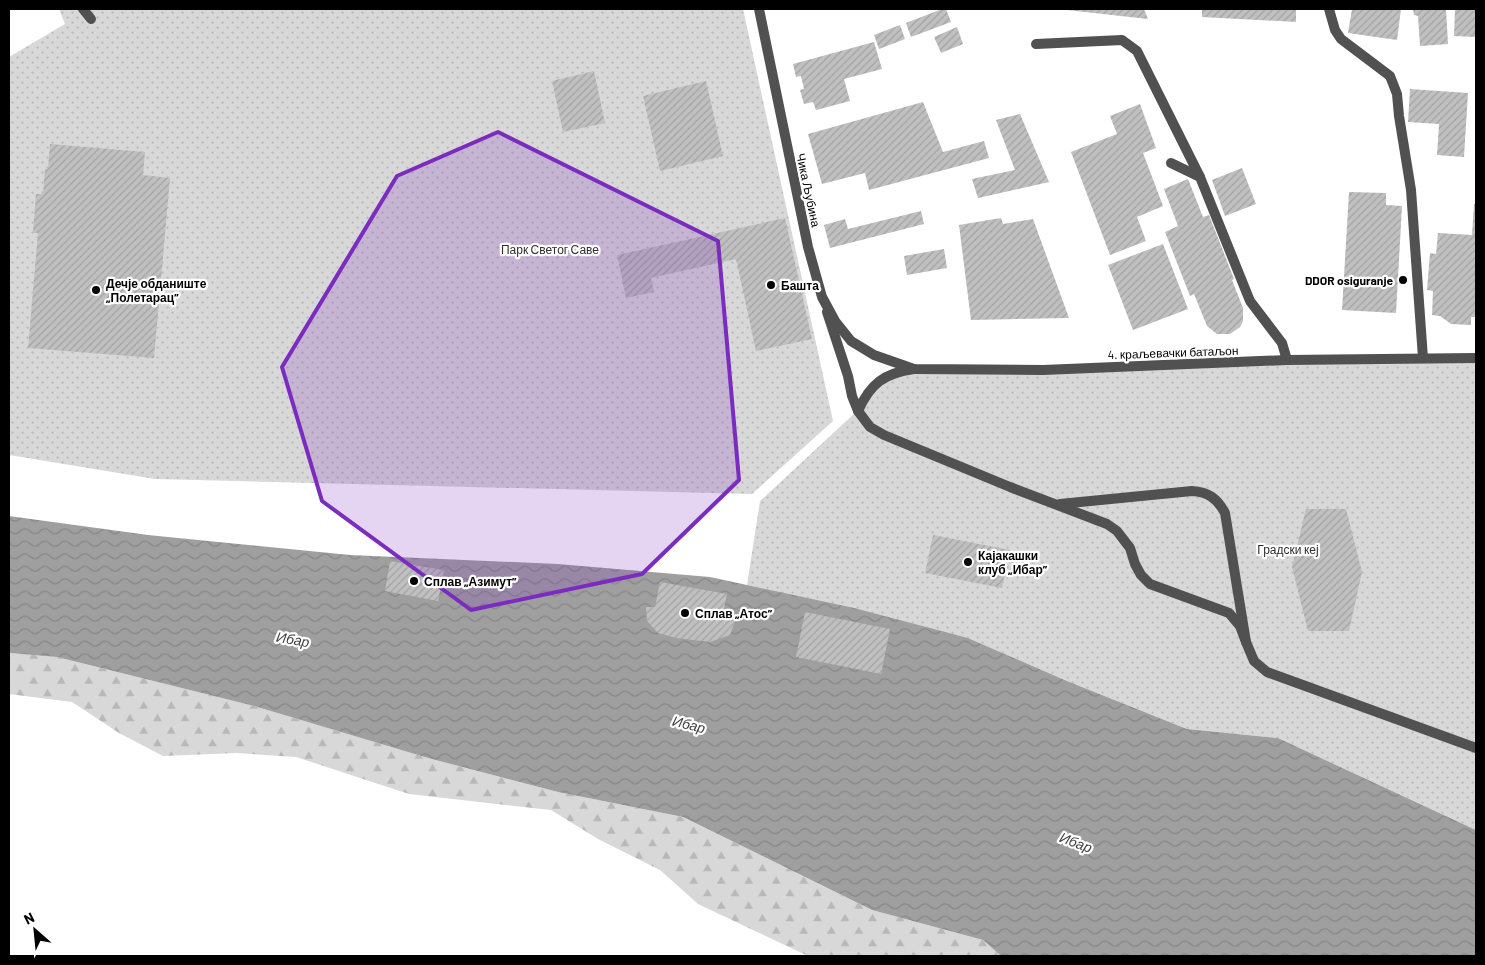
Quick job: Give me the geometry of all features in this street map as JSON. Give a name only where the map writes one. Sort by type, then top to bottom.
[{"type":"street","points":[[83,9],[91,19]]},
{"type":"street","name":"Чика Љубина","points":[[759,9],[808,247],[822,297],[835,321],[851,341],[874,356]]},
{"type":"street","points":[[1329,9],[1335,30],[1341,39],[1390,76],[1398,94],[1398,116],[1411,190],[1423,358]]},
{"type":"street","points":[[1036,44],[1122,40],[1137,51],[1200,176],[1250,301],[1282,343],[1287,360]]},
{"type":"street","points":[[1171,163],[1200,176]]},
{"type":"street","points":[[822,297],[848,376],[852,396],[858,411],[870,427],[884,435],[1107,524],[1117,531],[1130,548],[1141,575],[1150,584],[1228,613],[1240,626],[1254,661],[1266,672],[1476,748]]},
{"type":"street","name":"4. краљевачки батаљон","points":[[874,356],[914,369],[1043,370],[1287,360],[1476,358]]},
{"type":"street","points":[[858,411],[864,398],[880,380],[896,372],[914,369]]},
{"type":"street","points":[[1054,504],[1072,504],[1192,491],[1212,496],[1225,513],[1246,642]]},
{"type":"highlighted area","points":[[498,132],[718,241],[739,480],[642,574],[471,610],[322,501],[282,367],[397,176]]},
{"type":"green space","name":"Парк Светог Саве","points":[[59,9],[743,9],[833,421],[752,494],[155,479],[9,455],[9,57],[65,24]]},
{"type":"green space","name":"Градски кеј","points":[[1476,358],[1476,830],[1278,738],[1187,729],[1067,681],[968,638],[747,585],[760,501],[857,411],[891,374]]},
{"type":"green space","points":[[9,653],[57,657],[254,706],[428,758],[558,792],[683,817],[872,910],[983,940],[1001,956],[808,956],[698,904],[660,870],[598,839],[551,810],[409,794],[296,757],[236,753],[163,756],[119,733],[72,702],[9,694]]},
{"type":"water","name":"Ибар","points":[[9,516],[148,535],[350,555],[558,564],[710,577],[854,608],[968,638],[1067,681],[1187,729],[1278,738],[1476,830],[1476,956],[1001,956],[983,940],[872,910],[683,817],[558,792],[428,758],[254,706],[57,657],[9,653]]},
{"type":"building","points":[[946,9],[951,22],[911,37],[906,23]]},
{"type":"building","points":[[1144,9],[1148,19],[1067,10]]},
{"type":"building","points":[[1202,9],[1296,9],[1296,22],[1202,17]]},
{"type":"building","points":[[1352,9],[1401,9],[1397,40],[1348,33]]},
{"type":"building","points":[[1413,9],[1446,9],[1448,44],[1420,46],[1418,16],[1414,15]]},
{"type":"building","points":[[1455,9],[1476,9],[1476,37],[1454,36]]},
{"type":"building","points":[[900,25],[905,39],[879,49],[874,35]]},
{"type":"building","points":[[957,27],[963,44],[941,53],[934,37]]},
{"type":"building","points":[[874,42],[882,69],[844,79],[850,101],[816,110],[813,102],[804,104],[800,90],[804,89],[801,76],[796,77],[793,64]]},
{"type":"building","points":[[594,71],[605,123],[563,132],[552,81]]},
{"type":"building","points":[[706,81],[723,156],[660,171],[643,96]]},
{"type":"building","points":[[1410,89],[1468,93],[1464,157],[1437,155],[1439,124],[1408,122]]},
{"type":"building","points":[[923,102],[943,152],[984,141],[989,158],[869,190],[865,173],[822,184],[808,134]]},
{"type":"building","points":[[1140,104],[1156,148],[1143,153],[1163,206],[1137,217],[1146,241],[1110,255],[1071,152],[1117,134],[1110,116]]},
{"type":"building","points":[[1020,114],[1049,182],[978,198],[972,179],[1015,170],[996,120]]},
{"type":"building","name":"Дечје обданиште „Полетарац”","points":[[50,144],[145,152],[143,175],[170,178],[154,358],[28,348],[38,233],[33,233],[36,194],[43,194]]},
{"type":"building","points":[[1242,168],[1256,204],[1225,216],[1212,180]]},
{"type":"building","points":[[1188,179],[1203,217],[1209,215],[1234,279],[1232,280],[1243,308],[1243,321],[1240,327],[1230,334],[1217,334],[1207,326],[1194,294],[1190,296],[1165,232],[1178,226],[1164,189]]},
{"type":"building","points":[[1349,192],[1386,193],[1386,205],[1402,206],[1396,313],[1342,310]]},
{"type":"building","points":[[1474,204],[1476,204],[1476,317],[1471,317],[1471,325],[1451,324],[1440,316],[1432,315],[1433,291],[1427,290],[1430,253],[1436,254],[1438,233],[1472,235]]},
{"type":"building","points":[[921,211],[924,224],[830,248],[824,225],[845,219],[848,229]]},
{"type":"building","name":"Башта","points":[[785,218],[812,339],[756,351],[736,259],[651,278],[654,292],[626,298],[617,255]]},
{"type":"building","points":[[1001,218],[1003,224],[1033,219],[1069,318],[971,320],[959,225]]},
{"type":"building","points":[[1163,244],[1188,309],[1133,330],[1108,265]]},
{"type":"building","points":[[944,249],[947,268],[907,275],[904,256]]},
{"type":"building","points":[[1306,509],[1346,509],[1362,572],[1349,631],[1308,631],[1292,567]]},
{"type":"building","name":"Кајакашки клуб „Ибар”","points":[[933,535],[1010,550],[1002,588],[925,573]]},
{"type":"building","name":"Сплав „Азимут”","points":[[390,561],[444,570],[438,601],[385,591]]},
{"type":"building","name":"Сплав „Атос”","points":[[660,582],[727,594],[722,619],[735,621],[730,635],[710,642],[676,638],[658,633],[647,621],[646,607],[655,607]]},
{"type":"building","points":[[805,612],[890,629],[881,674],[796,657]]},
{"type":"place","name":"DDOR osiguranje","points":[[1403,280]]},
{"type":"place","name":"Башта","points":[[771,285]]},
{"type":"place","name":"Дечје обданиште „Полетарац”","points":[[96,290]]},
{"type":"place","name":"Кајакашки клуб „Ибар”","points":[[968,562]]},
{"type":"place","name":"Сплав „Азимут”","points":[[414,581]]},
{"type":"place","name":"Сплав „Атос”","points":[[685,613]]}]
